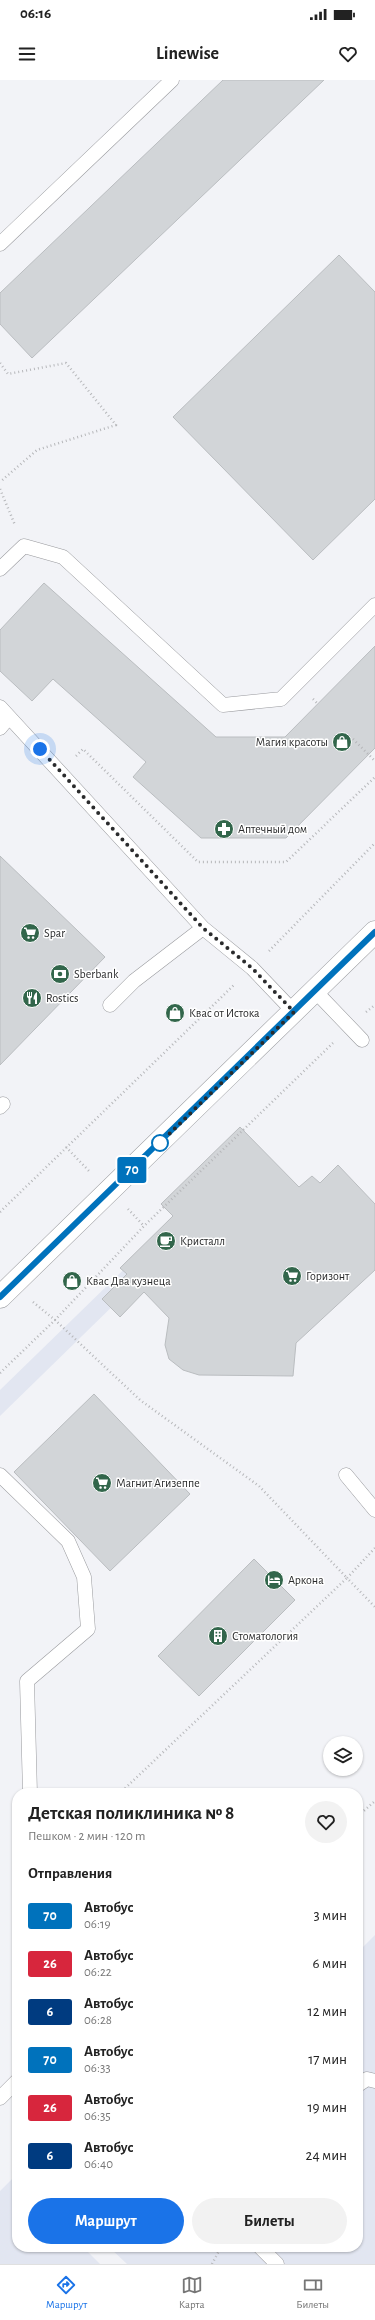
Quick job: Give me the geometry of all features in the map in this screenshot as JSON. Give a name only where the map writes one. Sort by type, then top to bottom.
[{"type":"main road","points":[[6,1291],[316,992],[375,932]]},
{"type":"lane","points":[[0,244],[172,80]]},
{"type":"lane","points":[[0,569],[24,546],[63,558],[223,705],[281,699],[375,605]]},
{"type":"lane","points":[[3,717],[60,770],[203,928],[252,968],[294,1012]]},
{"type":"lane","points":[[110,1005],[134,981],[203,928]]},
{"type":"lane","points":[[316,992],[362,1040]]},
{"type":"lane","points":[[346,1474],[375,1510]]},
{"type":"lane","points":[[0,1475],[68,1541],[84,1577],[88,1629],[26,1681],[30,1788]]},
{"type":"lane","points":[[363,2082],[367,2079],[375,2081]]},
{"type":"lane","points":[[0,2098],[12,2086]]},
{"type":"lane","points":[[265,2252],[277,2264]]},
{"type":"path","points":[[0,363],[8,374],[66,363],[116,425],[38,450],[0,482]]},
{"type":"path","points":[[0,489],[24,546]]},
{"type":"path","points":[[353,739],[375,761]]},
{"type":"path","points":[[60,770],[83,749],[198,862],[286,862],[375,777]]},
{"type":"path","points":[[0,1212],[252,968],[375,843]]},
{"type":"path","points":[[0,1374],[55,1320],[144,1226],[349,1027],[375,1005]]},
{"type":"path","points":[[66,1147],[94,1175]]},
{"type":"path","points":[[122,1204],[144,1226]]},
{"type":"path","points":[[6,1291],[55,1320],[140,1400],[259,1486],[375,1607]]},
{"type":"path","points":[[125,1788],[346,1578],[375,1548]]},
{"type":"path","points":[[363,1812],[375,1801]]},
{"type":"path","points":[[212,2264],[218,2252]]},
{"type":"shaded area","points":[[151,1243],[164,1256],[0,1416],[0,1390]]},
{"type":"shaded area","points":[[375,1935],[375,2264],[127,2264],[114,2252],[363,2252],[363,1947]]},
{"type":"shaded area","points":[[12,2179],[12,2252],[88,2252],[100,2264],[0,2264],[0,2191]]},
{"type":"building","points":[[223,80],[324,80],[32,358],[0,324],[0,293]]},
{"type":"building","points":[[339,255],[375,292],[375,499],[313,560],[173,417]]},
{"type":"building","points":[[44,583],[216,737],[285,737],[375,646],[375,748],[286,838],[201,838],[133,777],[146,762],[53,679],[32,701],[0,671],[0,630]]},
{"type":"building","points":[[0,856],[105,957],[0,1065]]},
{"type":"building","name":"Горизонт","points":[[240,1127],[299,1187],[312,1176],[320,1183],[338,1165],[375,1204],[375,1270],[296,1343],[293,1376],[199,1375],[183,1370],[169,1359],[165,1345],[169,1318],[144,1292],[120,1317],[102,1299],[127,1274],[120,1268],[173,1216],[161,1204]]},
{"type":"building","name":"Магнит Агизеппе","points":[[94,1394],[190,1494],[110,1571],[14,1472]]},
{"type":"building","name":"Стоматология","points":[[254,1559],[295,1600],[199,1696],[158,1656]]},
{"type":"bus line","name":"70","points":[[0,1297],[316,992],[375,932]]},
{"type":"place","name":"Магия красоты","points":[[342,742]]},
{"type":"place","name":"Аптечный дом","points":[[224,829]]},
{"type":"place","name":"Spar","points":[[30,933]]},
{"type":"place","name":"Sberbank","points":[[60,974]]},
{"type":"place","name":"Rostics","points":[[32,998]]},
{"type":"place","name":"Квас от Истока","points":[[175,1013]]},
{"type":"place","name":"Кристалл","points":[[166,1241]]},
{"type":"place","name":"Горизонт","points":[[292,1276]]},
{"type":"place","name":"Квас Два кузнеца","points":[[72,1281]]},
{"type":"place","name":"Магнит Агизеппе","points":[[102,1483]]},
{"type":"place","name":"Аркона","points":[[274,1580]]},
{"type":"place","name":"Стоматология","points":[[218,1636]]},
{"type":"route","points":[[40,749],[203,928],[252,968],[294,1012],[160,1143]]}]
